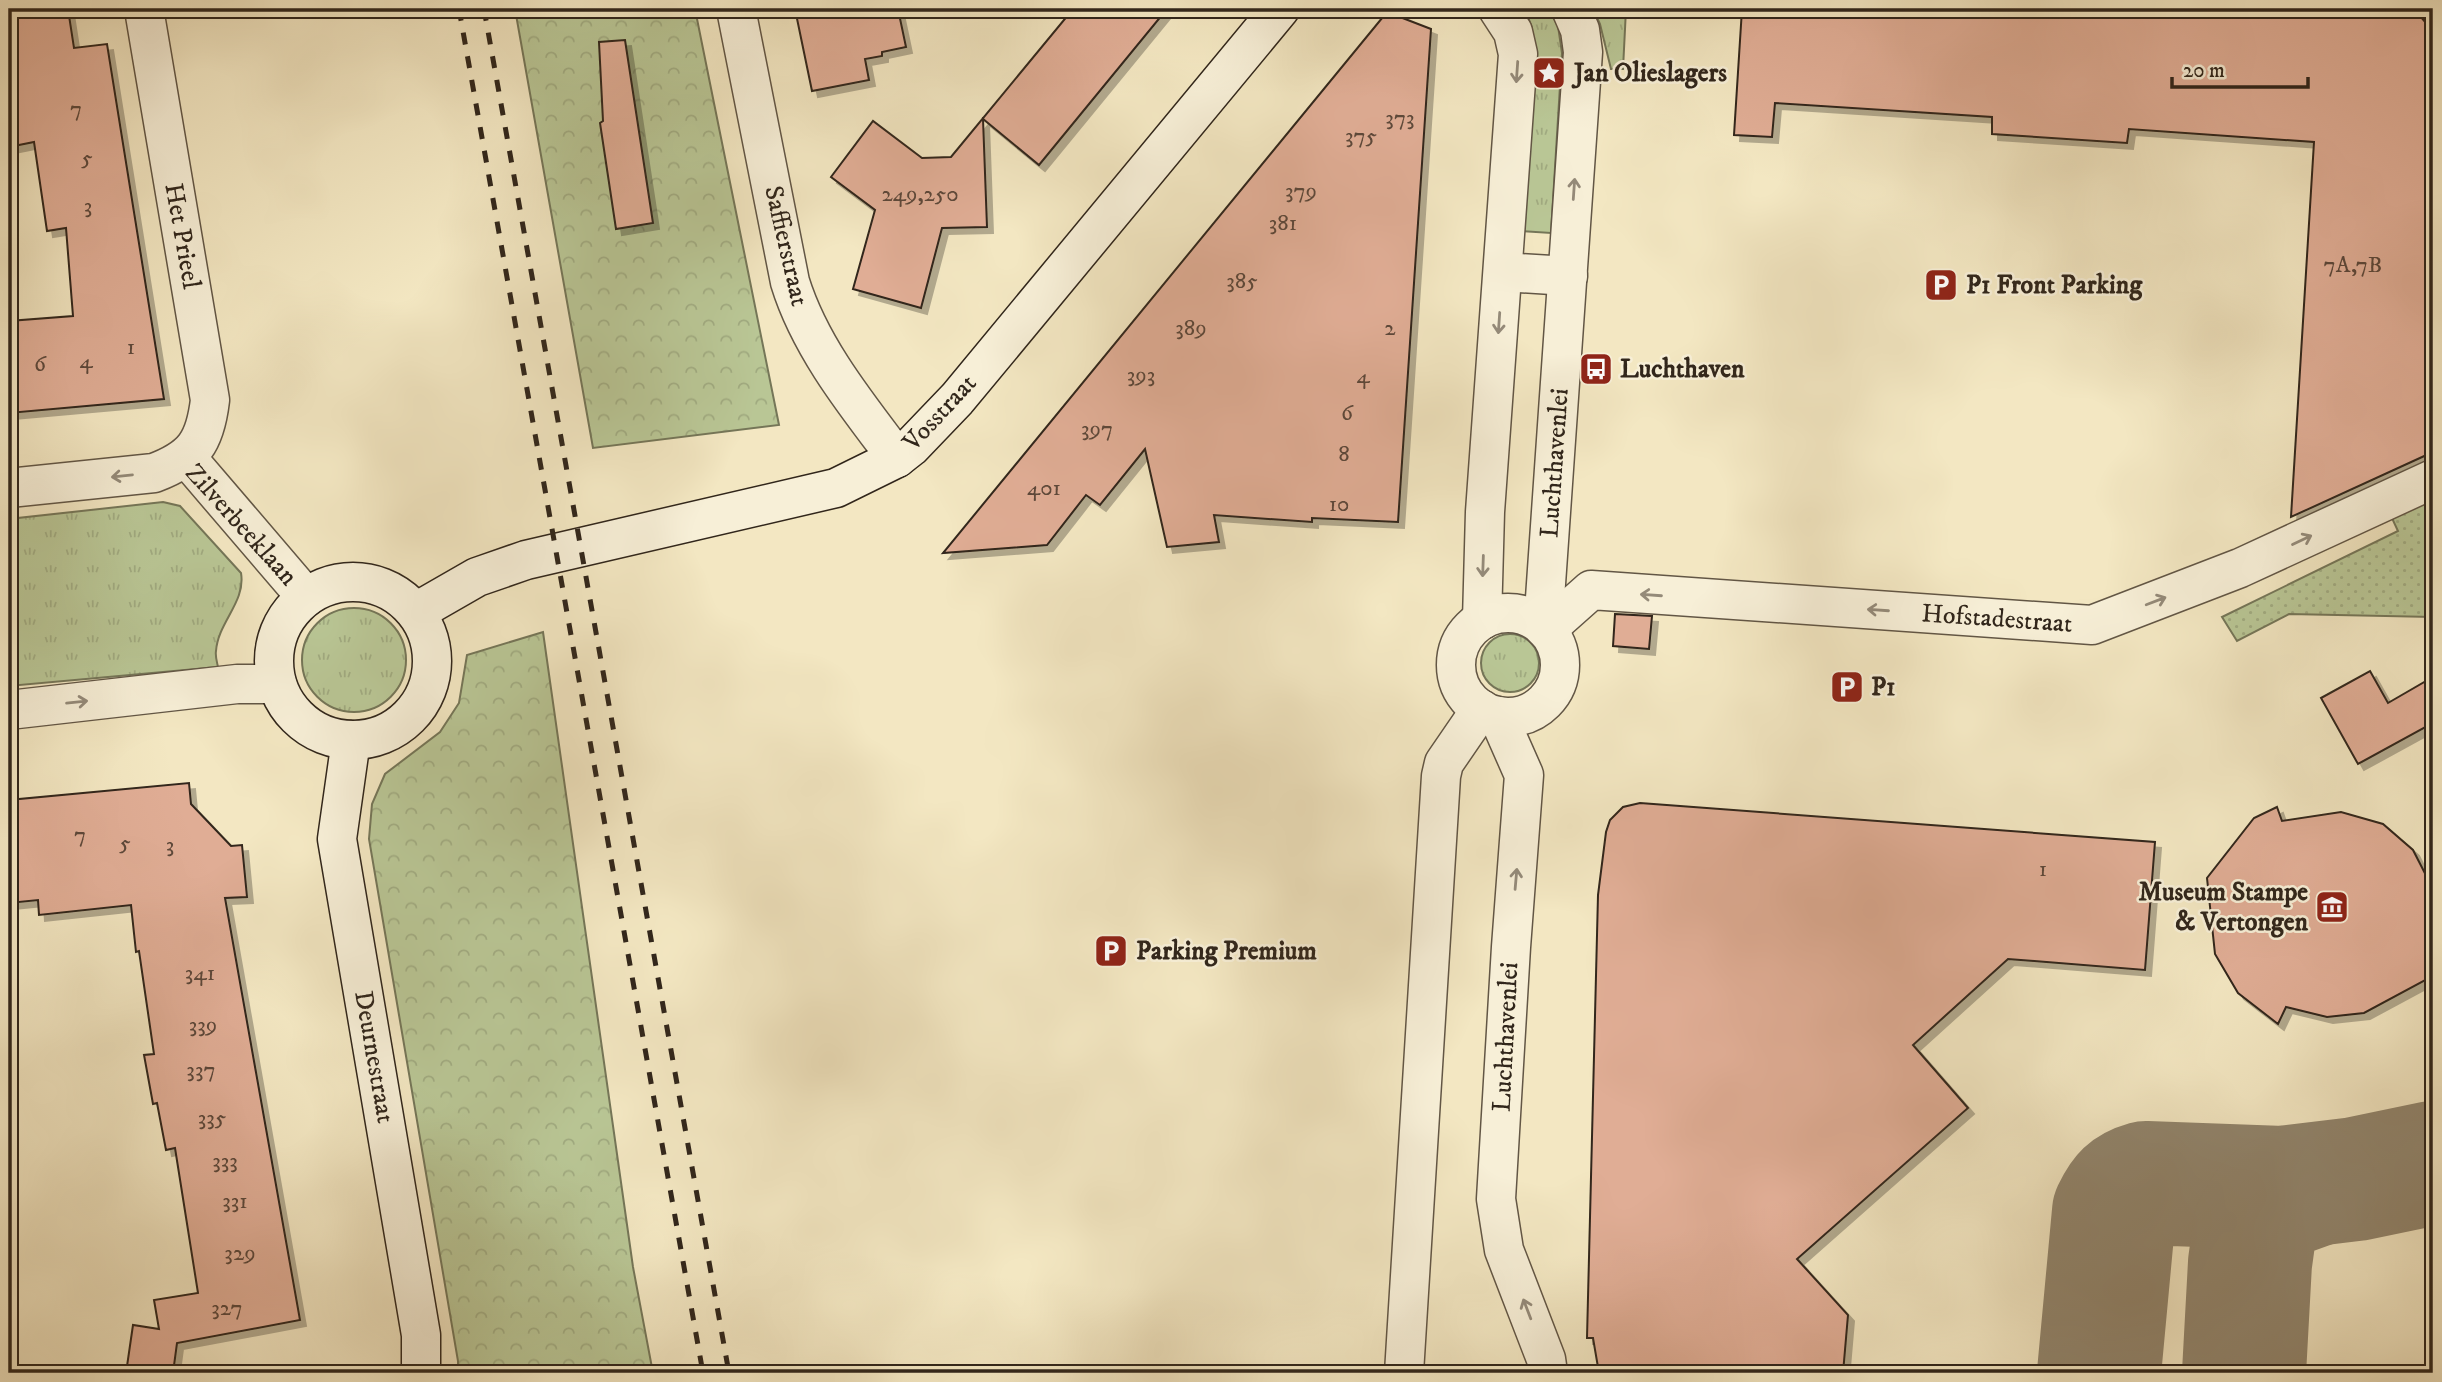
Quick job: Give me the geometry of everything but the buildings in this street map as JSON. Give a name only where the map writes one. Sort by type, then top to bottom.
[{"type":"street","name":"Het Prieel","points":[[144,9],[211,400],[207,426],[187,458]]},
{"type":"street","name":"Saffierstraat","points":[[736,9],[790,282],[799,310],[811,334],[854,400],[897,458]]},
{"type":"street","name":"Vosstraat","points":[[416,612],[477,577],[526,560],[836,488],[897,458],[957,399],[1280,9]]},
{"type":"street","points":[[1404,1373],[1441,776],[1444,763],[1490,713],[1522,715],[1537,708],[1548,698],[1560,667],[1553,639],[1544,628],[1525,615],[1496,614],[1482,620],[1485,512],[1518,54],[1513,32],[1498,9]]},
{"type":"street","name":"Luchthavenlei","points":[[1544,628],[1583,52],[1580,30],[1571,9]]},
{"type":"street","points":[[1503,272],[1568,276]]},
{"type":"street","name":"Zilverbeeklaan","points":[[9,488],[154,472],[187,458],[306,597]]},
{"type":"street","name":"Hofstadestraat","points":[[1544,628],[1591,590],[2092,625],[2240,568],[2433,479]]},
{"type":"street","points":[[363,582],[393,592],[416,612],[430,639],[433,668],[424,697],[406,721],[380,736],[351,740],[326,736],[305,724],[288,706],[277,684],[273,660],[278,636],[288,615],[306,597],[333,584],[363,582]]},
{"type":"street","name":"Luchthavenlei","points":[[1482,620],[1469,630],[1460,644],[1456,661],[1458,678],[1465,694],[1490,713],[1524,775],[1496,1199],[1504,1250],[1546,1359],[1548,1373]]},
{"type":"street","points":[[9,710],[237,684],[277,684]]},
{"type":"street","name":"Deurnestraat","points":[[351,740],[337,839],[422,1335],[421,1373]]},
{"type":"green space","points":[[515,9],[695,9],[779,425],[593,448]]},
{"type":"green space","points":[[1525,9],[1549,9],[1558,26],[1562,53],[1551,233],[1522,231],[1532,43],[1532,28]]},
{"type":"green space","points":[[1593,9],[1626,9],[1623,69],[1611,69],[1600,24]]},
{"type":"green space","points":[[2433,496],[2433,617],[2289,614],[2237,641],[2222,617],[2398,531],[2391,516]]},
{"type":"green space","points":[[163,502],[180,506],[241,573],[236,603],[218,641],[218,667],[9,686],[9,519]]},
{"type":"green space","points":[[354,608],[374,612],[391,623],[402,640],[406,660],[402,680],[391,697],[374,708],[354,712],[334,708],[317,697],[306,680],[302,660],[306,640],[317,623],[334,612]]},
{"type":"green space","points":[[543,632],[633,1267],[653,1373],[458,1373],[369,839],[372,804],[385,774],[440,732],[459,703],[467,655]]},
{"type":"green space","points":[[1510,634],[1526,639],[1534,647],[1539,663],[1534,679],[1526,687],[1510,692],[1494,687],[1486,679],[1481,663],[1486,647],[1494,639]]},
{"type":"taxiway","points":[[2099,1373],[2114,1212],[2130,1190],[2146,1183],[2282,1188],[2356,1179],[2433,1163]]},
{"type":"taxiway","points":[[2244,1373],[2250,1263],[2255,1227],[2275,1199],[2314,1185]]},
{"type":"railway","points":[[459,9],[703,1373]]},
{"type":"railway","points":[[484,9],[729,1373]]},
{"type":"place","name":"Jan Olieslagers","points":[[1549,73]]},
{"type":"place","name":"P1 Front Parking","points":[[1941,285]]},
{"type":"place","name":"Luchthaven","points":[[1596,369]]},
{"type":"place","name":"P1","points":[[1847,687]]},
{"type":"place","name":"Museum Stampe & Vertongen","points":[[2332,907]]},
{"type":"place","name":"Parking Premium","points":[[1111,951]]}]
